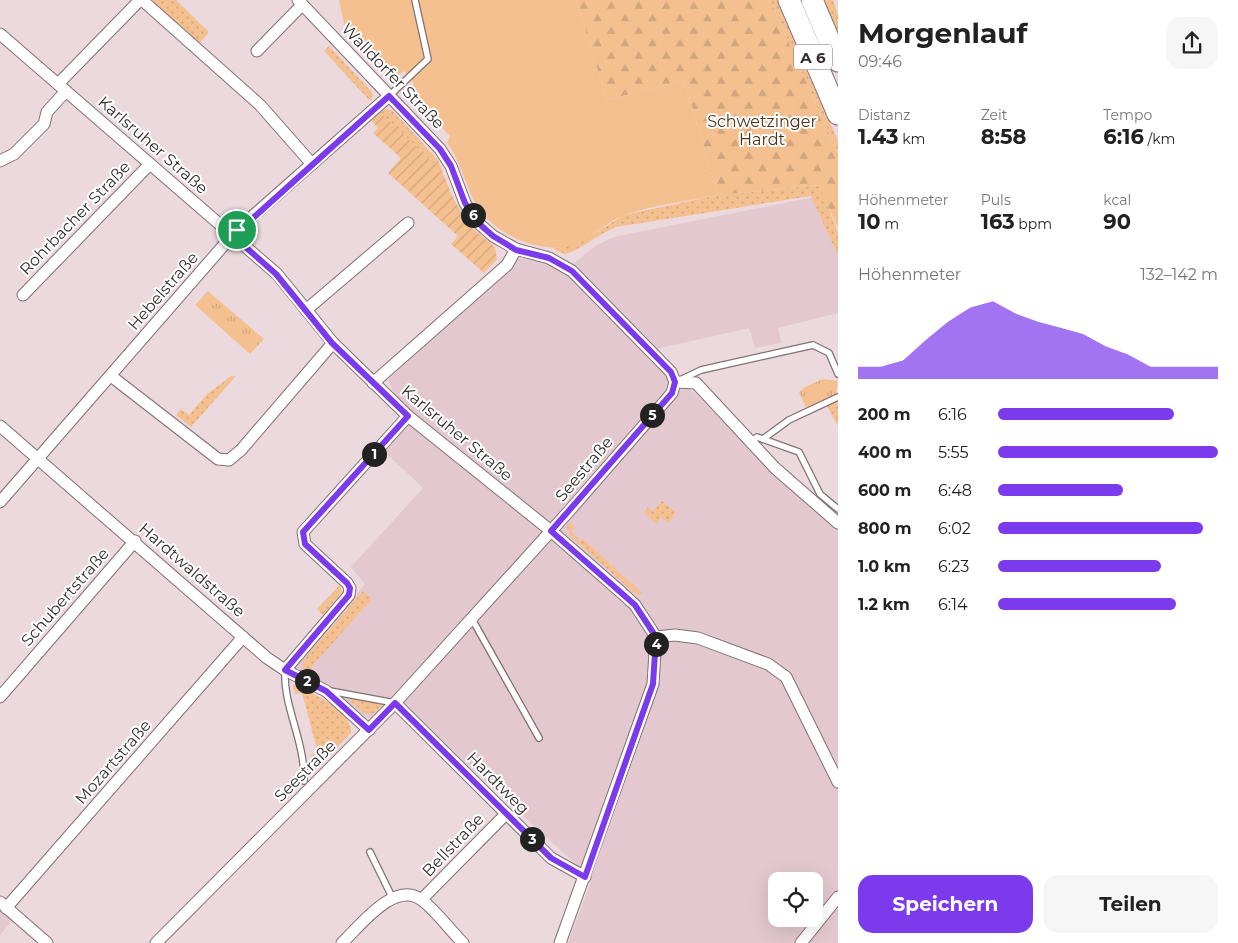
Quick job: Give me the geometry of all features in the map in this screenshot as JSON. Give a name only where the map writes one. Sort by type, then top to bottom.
[{"type":"highway","name":"A 6","points":[[789,0],[838,114]]},
{"type":"highway","name":"A 6","points":[[812,0],[838,62]]},
{"type":"street","points":[[0,161],[14,154],[44,124],[47,112],[62,88],[141,0],[260,105],[312,164]]},
{"type":"street","name":"Walldorfer Straße","points":[[257,52],[300,2],[440,149],[451,166],[465,203],[476,221],[493,236],[516,250],[549,258],[572,271],[671,372],[675,382]]},
{"type":"street","name":"Karlsruher Straße","points":[[0,34],[276,274],[332,343],[408,416],[551,531],[635,605],[656,637]]},
{"type":"street","name":"Hebelstraße","points":[[0,502],[233,236],[389,96]]},
{"type":"street","name":"Rohrbacher Straße","points":[[23,295],[150,164]]},
{"type":"street","points":[[306,310],[408,223]]},
{"type":"street","points":[[373,382],[507,265],[516,250]]},
{"type":"street","points":[[111,376],[218,459],[229,460],[241,450],[332,343]]},
{"type":"street","points":[[675,382],[696,383],[758,440],[775,468],[838,523]]},
{"type":"street","name":"Seestraße","points":[[156,943],[395,703],[551,531],[672,393],[675,382]]},
{"type":"street","points":[[285,670],[349,595],[350,588],[305,544],[303,532],[408,416]]},
{"type":"street","name":"Hardtwaldstraße","points":[[0,426],[244,637],[285,670],[326,691],[369,730]]},
{"type":"street","name":"Schubertstraße","points":[[0,697],[135,541]]},
{"type":"street","points":[[560,943],[653,684],[656,637],[675,635],[698,638],[768,664],[786,677],[838,782]]},
{"type":"street","name":"Mozartstraße","points":[[3,905],[244,637]]},
{"type":"street","name":"Hardtweg","points":[[395,703],[551,858],[585,877]]},
{"type":"street","name":"Bellstraße","points":[[422,899],[506,814]]},
{"type":"street","points":[[342,943],[384,903],[392,897],[402,895],[422,899],[463,943]]},
{"type":"street","points":[[800,943],[838,897]]},
{"type":"street","points":[[3,905],[47,943]]},
{"type":"lane","points":[[389,96],[428,59],[415,0]]},
{"type":"lane","points":[[675,382],[701,370],[813,345],[829,353],[838,374]]},
{"type":"lane","points":[[758,440],[788,420],[838,397]]},
{"type":"lane","points":[[758,440],[799,452],[820,494],[838,508]]},
{"type":"lane","points":[[472,619],[539,738]]},
{"type":"lane","points":[[285,670],[284,686],[305,763],[304,781]]},
{"type":"lane","points":[[326,691],[395,703]]},
{"type":"lane","points":[[370,852],[392,897]]},
{"type":"shaded area","points":[[814,197],[838,254],[838,313],[778,328],[781,343],[755,348],[749,328],[660,348],[648,359],[696,394],[749,449],[838,524],[838,943],[568,943],[592,879],[394,698],[373,722],[294,667],[365,584],[351,567],[423,488],[385,452],[408,425],[388,380],[519,258],[574,263],[595,246],[614,237]]},
{"type":"shaded area","points":[[0,911],[12,921],[0,935]]},
{"type":"green space","points":[[153,0],[176,0],[209,32],[200,43],[155,4]]},
{"type":"green space","points":[[339,0],[576,0],[607,100],[684,80],[718,195],[659,206],[625,215],[614,220],[583,241],[570,246],[557,248],[543,247],[529,244],[503,232],[483,214],[472,197],[457,160],[447,143],[450,136],[406,89],[414,84],[404,71],[395,78],[344,24]]},
{"type":"green space","name":"Schwetzinger Hardt","points":[[576,0],[770,0],[838,154],[838,229],[819,185],[718,195],[684,80],[607,100]]},
{"type":"green space","points":[[770,0],[778,0],[838,141],[838,154]]},
{"type":"green space","points":[[823,0],[833,0],[838,14],[838,33]]},
{"type":"green space","points":[[329,46],[371,91],[373,96],[370,101],[324,51]]},
{"type":"green space","points":[[386,109],[393,111],[438,160],[434,164],[380,112]]},
{"type":"green space","points":[[380,112],[434,164],[438,160],[452,196],[464,217],[472,228],[495,247],[497,259],[484,273],[451,244],[458,236],[388,173],[401,158],[373,133],[378,128],[371,120]]},
{"type":"green space","points":[[820,185],[838,233],[838,256],[811,196],[616,227],[572,252],[565,254],[553,249],[581,242],[624,215],[718,195]]},
{"type":"green space","points":[[208,291],[264,339],[250,354],[195,305]]},
{"type":"green space","points":[[231,376],[236,376],[191,427],[176,415],[181,409],[189,415],[206,395]]},
{"type":"green space","points":[[823,379],[838,381],[836,394],[806,408],[799,392],[805,387]]},
{"type":"green space","points":[[838,400],[838,426],[827,406]]},
{"type":"green space","points":[[662,501],[676,513],[668,523],[661,517],[656,524],[644,513],[648,507],[653,511]]},
{"type":"green space","points":[[570,522],[575,527],[571,532],[581,541],[583,539],[642,593],[638,596],[570,536],[567,527]]},
{"type":"green space","points":[[340,585],[342,592],[323,615],[317,609]]},
{"type":"green space","points":[[363,591],[372,599],[307,672],[302,666],[305,658]]},
{"type":"green space","points":[[292,684],[329,703],[345,717],[350,725],[351,733],[313,772],[311,755],[318,753],[302,693],[295,694]]},
{"type":"green space","points":[[348,699],[384,704],[374,713],[365,714]]},
{"type":"route","points":[[389,96],[440,149],[451,166],[465,203],[476,221],[493,236],[516,250],[534,256],[549,258],[563,264],[572,271],[674,376],[675,382],[672,393],[551,531],[635,605],[656,637],[653,684],[585,877],[551,858],[395,703],[369,730],[326,691],[285,670],[349,595],[350,588],[305,544],[302,538],[303,532],[408,416],[332,343],[276,274],[233,236],[237,230],[389,96]]}]
